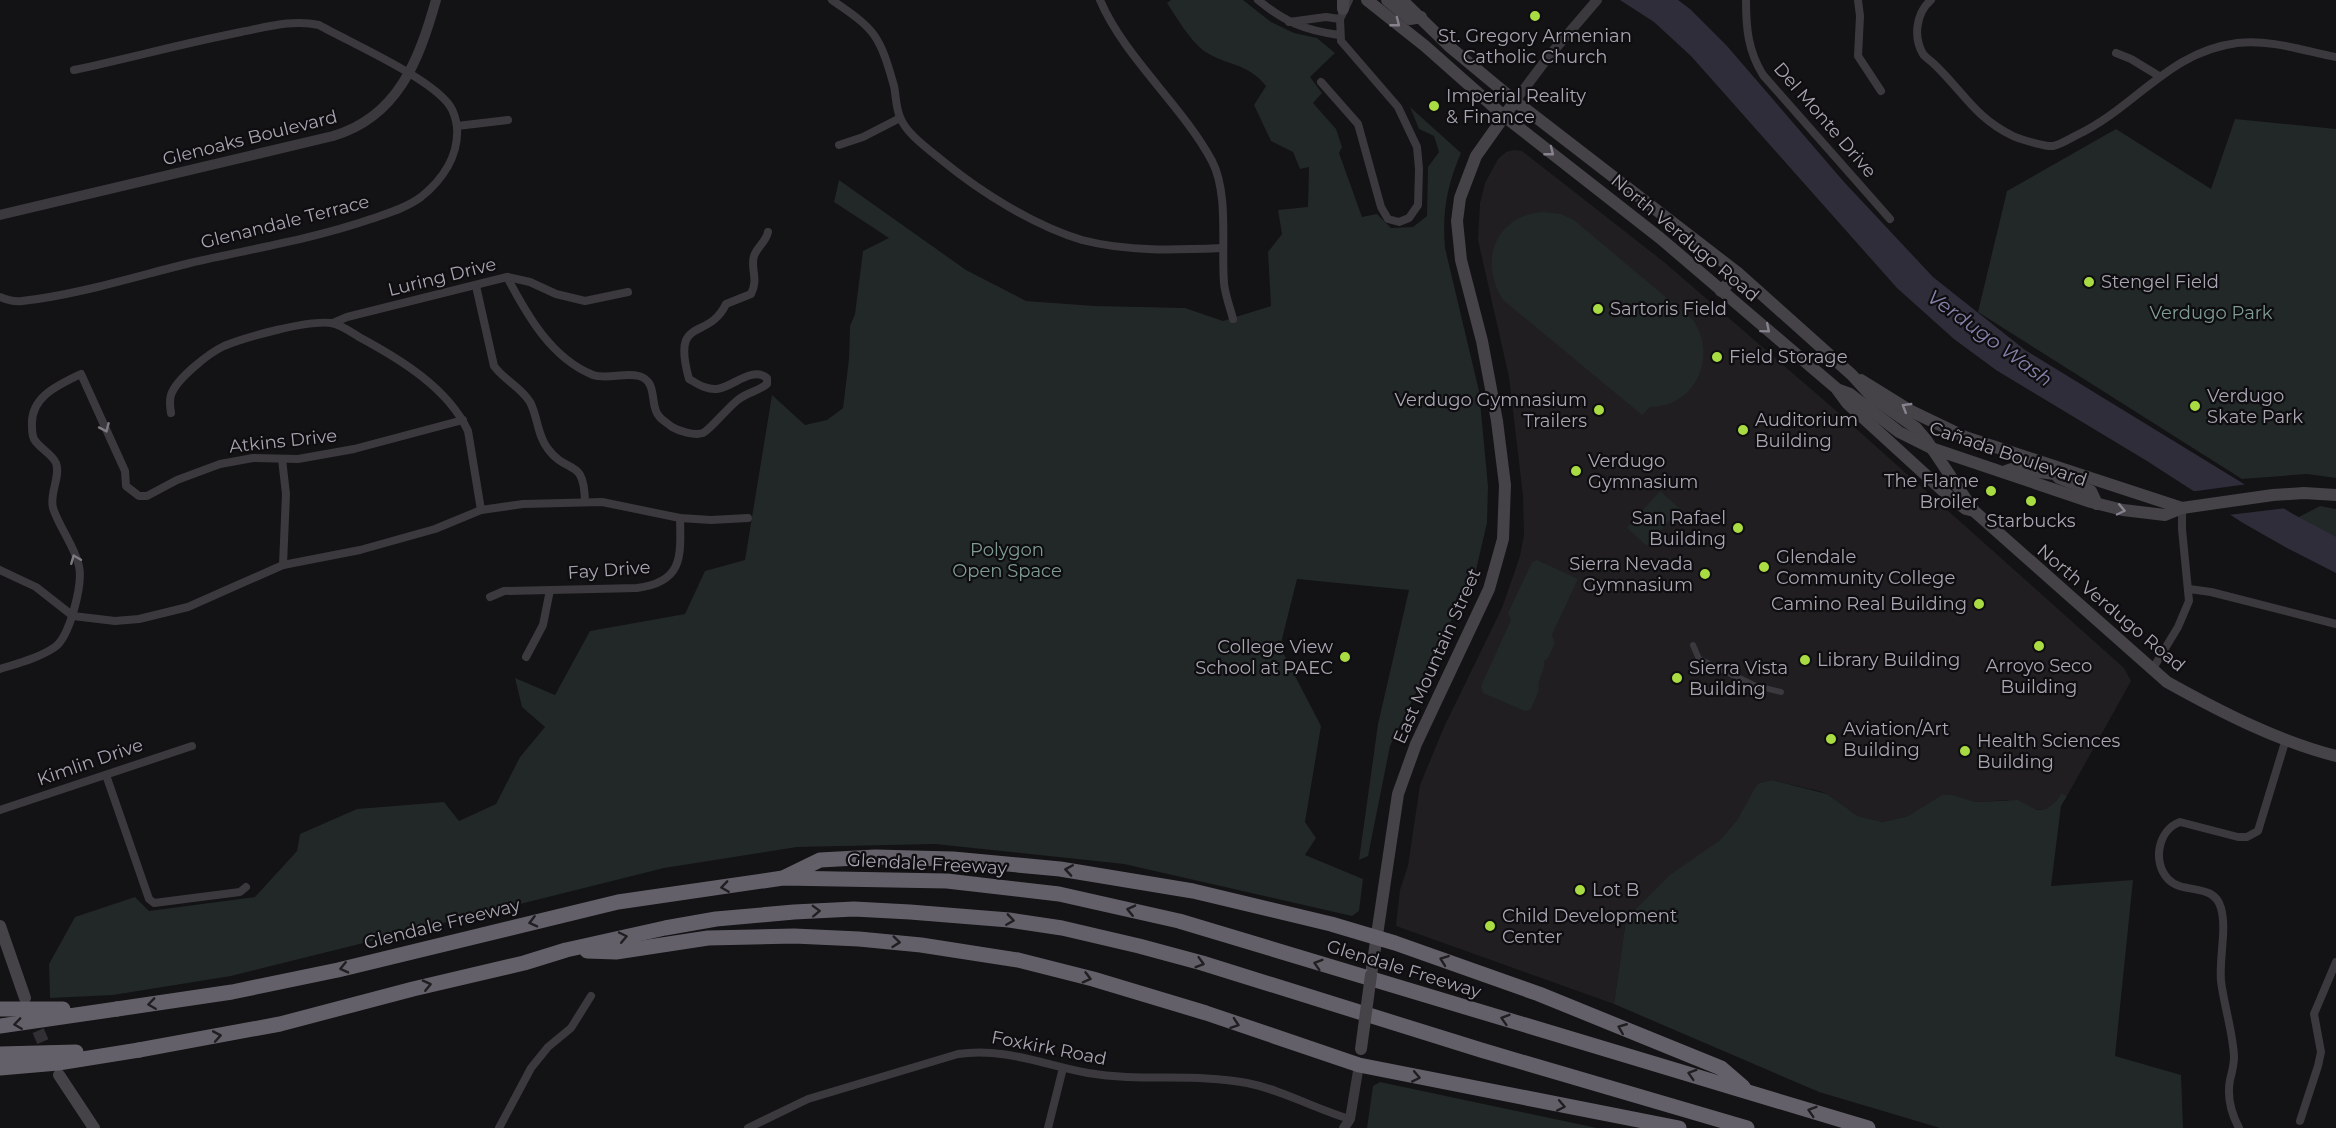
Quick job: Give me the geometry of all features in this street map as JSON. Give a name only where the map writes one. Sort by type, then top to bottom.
[{"type":"highway","points":[[783,878],[820,860],[953,859],[1060,869],[1193,891],[1376,937],[1539,994],[1721,1068],[1748,1091]]},
{"type":"highway","name":"Glendale Freeway","points":[[0,1026],[232,992],[338,970],[618,902],[783,878],[947,881],[1070,896],[1179,921],[1868,1128]]},
{"type":"highway","points":[[0,1068],[58,1063],[280,1024],[524,963],[566,950],[716,919],[854,909],[959,914],[1062,928],[1202,963],[1481,1050],[1741,1126]]},
{"type":"highway","points":[[566,950],[616,952],[708,938],[794,936],[921,945],[1018,960],[1093,979],[1206,1013],[1359,1065],[1678,1128]]},
{"type":"highway","points":[[0,1009],[117,1009]]},
{"type":"highway","points":[[0,1054],[139,1050]]},
{"type":"highway","points":[[1707,1128],[1741,1126]]},
{"type":"main road","name":"North Verdugo Road","points":[[1367,0],[1425,46],[1504,116],[1660,238],[1836,388],[1847,403],[1952,499],[1966,509],[1974,511]]},
{"type":"main road","points":[[1387,0],[1410,19],[1421,17]]},
{"type":"main road","name":"North Verdugo Road","points":[[1402,0],[1450,47],[1515,101],[1738,273],[1852,375],[1872,397],[1916,428],[1974,511],[2152,670],[2167,682],[2199,700],[2297,744],[2336,756]]},
{"type":"main road","name":"East Mountain Street","points":[[1359,1065],[1398,794],[1416,744],[1489,589],[1503,539],[1505,485],[1497,421],[1482,341],[1461,260],[1457,221],[1460,198],[1476,156],[1515,101]]},
{"type":"main road","points":[[1721,291],[1738,273]]},
{"type":"main road","name":"Cañada Boulevard","points":[[1852,375],[1911,411],[1951,431],[2056,471],[2182,508]]},
{"type":"main road","name":"Cañada Boulevard","points":[[1836,388],[1850,394],[1899,432],[1931,448],[2097,504],[2151,514],[2171,514],[2182,508],[2273,495],[2304,493],[2336,495]]},
{"type":"main road","points":[[2002,472],[2012,469],[2056,471],[2059,478],[2091,491],[2097,504]]},
{"type":"main road","points":[[0,926],[26,998]]},
{"type":"main road","points":[[58,1075],[94,1128]]},
{"type":"street","name":"Glenoaks Boulevard","points":[[0,215],[348,132],[361,126],[388,104],[408,73],[428,30],[436,0]]},
{"type":"street","points":[[832,0],[874,35],[885,58],[900,118],[917,140],[957,172],[1018,212],[1083,240],[1127,248],[1166,250],[1222,248]]},
{"type":"street","points":[[1100,0],[1104,11],[1133,53],[1194,133],[1213,163],[1221,194],[1224,285],[1233,319]]},
{"type":"street","points":[[1258,0],[1288,22],[1306,29],[1339,35]]},
{"type":"street","name":"East Mountain Street","points":[[1515,101],[1549,56],[1597,0]]},
{"type":"street","name":"Del Monte Drive","points":[[1746,0],[1746,23],[1750,50],[1763,75],[1890,219]]},
{"type":"street","points":[[1858,0],[1860,16],[1858,56],[1881,92]]},
{"type":"street","points":[[1931,0],[1918,19],[1917,32],[1923,54],[1943,72],[1962,97],[1984,119],[2015,137],[2053,146],[2098,125],[2158,76],[2180,62],[2237,43],[2267,43],[2336,57]]},
{"type":"street","points":[[1288,22],[1326,16],[1344,7]]},
{"type":"street","points":[[1321,82],[1358,124],[1381,207],[1388,219],[1399,222],[1409,218],[1418,205],[1417,147],[1398,107],[1373,75],[1349,52],[1339,35],[1344,7]]},
{"type":"street","points":[[74,70],[224,35],[292,22],[306,22],[319,25],[427,84],[449,104],[457,126],[508,120]]},
{"type":"street","points":[[2116,53],[2131,59],[2158,76]]},
{"type":"street","points":[[839,145],[863,137],[900,118]]},
{"type":"street","name":"Glenandale Terrace","points":[[0,297],[21,301],[77,290],[344,228],[400,209],[421,197],[451,163],[456,150],[457,126]]},
{"type":"street","points":[[507,277],[529,318],[554,348],[574,364],[593,374],[608,378],[639,376],[648,382],[654,394],[655,411],[662,419],[676,430],[704,433],[741,397],[759,391],[767,384],[767,378],[755,373],[716,389],[702,387],[689,379],[684,360],[683,343],[687,334],[721,314],[726,304],[751,294],[755,287],[753,258],[768,232]]},
{"type":"street","name":"Luring Drive","points":[[171,413],[171,393],[199,363],[223,346],[292,328],[333,323],[356,315],[507,277],[530,282],[556,294],[585,301],[628,292]]},
{"type":"street","points":[[476,286],[494,366],[501,376],[522,391],[530,402],[542,441],[550,452],[579,472],[584,480],[585,502]]},
{"type":"street","points":[[333,323],[388,352],[447,400],[463,420],[468,431],[481,510]]},
{"type":"street","name":"Atkins Drive","points":[[73,616],[80,579],[79,565],[58,523],[52,504],[56,463],[33,437],[31,418],[37,403],[54,386],[81,374],[125,471],[126,486],[135,494],[147,496],[177,480],[220,464],[254,458],[298,459],[354,449],[463,420]]},
{"type":"street","points":[[282,459],[286,494],[283,565]]},
{"type":"street","points":[[0,570],[36,587],[73,616],[115,621],[139,619],[188,607],[283,565],[360,550],[435,528],[481,510],[523,504],[602,502],[680,518],[711,520],[748,518]]},
{"type":"street","points":[[2152,670],[2187,607],[2190,589],[2182,529],[2182,508]]},
{"type":"street","name":"Fay Drive","points":[[490,597],[504,591],[656,585],[668,578],[680,557],[680,518]]},
{"type":"street","points":[[2190,589],[2211,592],[2336,624]]},
{"type":"street","points":[[525,657],[543,625],[550,590]]},
{"type":"street","points":[[0,669],[27,661],[57,646],[73,616]]},
{"type":"street","points":[[1693,645],[1699,659],[1756,686],[1781,692]]},
{"type":"street","points":[[2239,1128],[2229,1097],[2234,1058],[2221,979],[2222,910],[2214,896],[2199,889],[2176,885],[2168,879],[2160,862],[2160,846],[2172,826],[2180,822],[2238,837],[2247,837],[2258,831],[2286,739]]},
{"type":"street","name":"Kimlin Drive","points":[[0,810],[192,746]]},
{"type":"street","points":[[106,775],[149,899],[154,903],[240,892],[246,887]]},
{"type":"street","points":[[2300,1121],[2318,1066],[2320,1052],[2314,1014],[2336,962]]},
{"type":"street","points":[[500,1128],[531,1068],[548,1047],[571,1028],[591,996]]},
{"type":"street","name":"Foxkirk Road","points":[[748,1128],[808,1099],[958,1054],[992,1052],[1063,1068],[1121,1077],[1203,1078],[1248,1083],[1287,1094],[1349,1125]]},
{"type":"street","points":[[1349,1125],[1359,1065]]},
{"type":"street","points":[[1048,1128],[1063,1068]]},
{"type":"shaded area","name":"Glendale Community College","points":[[1522,151],[1664,262],[1833,408],[2124,668],[2131,681],[2067,796],[2061,793],[2057,800],[2046,809],[2033,810],[2007,800],[1975,802],[1943,795],[1908,816],[1883,822],[1858,816],[1819,791],[1772,780],[1759,783],[1737,820],[1720,840],[1626,919],[1614,1004],[1396,926],[1400,890],[1408,866],[1420,785],[1444,727],[1502,608],[1520,556],[1524,535],[1523,496],[1509,377],[1478,240],[1480,203],[1485,183],[1498,159],[1506,152]]},
{"type":"green space","name":"Polygon Open Space","points":[[1171,0],[1243,0],[1271,22],[1294,33],[1317,38],[1335,53],[1310,77],[1322,93],[1313,103],[1336,129],[1342,147],[1339,153],[1362,217],[1377,214],[1391,228],[1413,227],[1427,216],[1428,167],[1439,152],[1434,136],[1419,129],[1410,107],[1461,153],[1447,199],[1444,222],[1445,248],[1479,391],[1488,486],[1487,523],[1476,570],[1390,746],[1368,856],[1359,860],[1378,724],[1409,590],[1297,579],[1280,647],[1321,726],[1305,822],[1316,838],[1305,855],[1363,879],[1359,911],[1352,916],[1124,864],[935,844],[797,847],[664,868],[231,976],[113,995],[50,998],[49,964],[75,917],[135,897],[149,911],[255,897],[297,851],[300,834],[357,809],[444,802],[459,821],[496,804],[520,757],[545,727],[522,707],[515,678],[555,695],[590,631],[685,614],[705,571],[745,560],[772,395],[805,425],[827,420],[843,408],[849,359],[850,326],[855,314],[863,251],[889,238],[834,202],[839,180],[966,270],[1026,301],[1095,306],[1185,308],[1223,321],[1271,306],[1268,252],[1282,234],[1278,210],[1308,207],[1309,167],[1300,169],[1293,152],[1271,141],[1254,105],[1266,86],[1246,69],[1217,58],[1197,45],[1167,3]]},
{"type":"green space","name":"Verdugo Park","points":[[2235,119],[2336,129],[2336,478],[2307,474],[2242,479],[1978,312],[2007,191],[2116,129],[2211,189]]},
{"type":"green space","points":[[1541,212],[1561,214],[1574,220],[1693,320],[1700,334],[1703,363],[1698,377],[1680,398],[1666,405],[1650,407],[1642,415],[1503,300],[1492,271],[1495,244],[1502,232],[1512,223],[1525,216]]},
{"type":"green space","points":[[1660,491],[1680,509],[1647,546],[1627,528]]},
{"type":"green space","points":[[2320,506],[2336,509],[2336,541],[2297,518]]},
{"type":"green space","points":[[1537,560],[1578,579],[1552,635],[1555,643],[1548,658],[1544,661],[1539,690],[1531,709],[1525,711],[1483,693],[1481,686],[1511,620],[1508,613],[1532,562]]},
{"type":"green space","points":[[1772,780],[1827,794],[1858,816],[1883,822],[1908,816],[1942,795],[1952,795],[1975,802],[2018,800],[2037,810],[2046,809],[2057,800],[2061,793],[2067,796],[2061,806],[2051,886],[2133,880],[2115,1056],[2181,1075],[2183,1128],[1940,1128],[1819,1092],[1614,1004],[1626,919],[1670,875],[1720,840],[1737,820],[1759,783]]},
{"type":"green space","points":[[1380,1082],[1597,1128],[1367,1128],[1373,1086]]},
{"type":"water","name":"Verdugo Wash","points":[[1620,0],[1678,0],[1690,9],[1727,46],[1844,182],[1933,277],[2025,350],[2293,514],[2336,537],[2336,573],[2243,523],[2147,461],[1996,370],[1954,339],[1897,288],[1691,56],[1654,22]]},
{"type":"pier","points":[[2248,484],[2287,508],[2228,515],[2189,492]]},
{"type":"tunnel","points":[[31,1014],[50,1058]]},
{"type":"place","name":"St. Gregory Armenian Catholic Church","points":[[1535,16]]},
{"type":"place","name":"Imperial Reality & Finance","points":[[1434,106]]},
{"type":"place","name":"Stengel Field","points":[[2089,282]]},
{"type":"place","name":"Sartoris Field","points":[[1598,309]]},
{"type":"place","name":"Field Storage","points":[[1717,357]]},
{"type":"place","name":"Verdugo Skate Park","points":[[2195,406]]},
{"type":"place","name":"Verdugo Gymnasium Trailers","points":[[1599,410]]},
{"type":"place","name":"Auditorium Building","points":[[1743,430]]},
{"type":"place","name":"Verdugo Gymnasium","points":[[1576,471]]},
{"type":"place","name":"The Flame Broiler","points":[[1991,491]]},
{"type":"place","name":"Starbucks","points":[[2031,501]]},
{"type":"place","name":"San Rafael Building","points":[[1738,528]]},
{"type":"place","name":"Glendale Community College","points":[[1764,567]]},
{"type":"place","name":"Sierra Nevada Gymnasium","points":[[1705,574]]},
{"type":"place","name":"Camino Real Building","points":[[1979,604]]},
{"type":"place","name":"Arroyo Seco Building","points":[[2039,646]]},
{"type":"place","name":"College View School at PAEC","points":[[1345,657]]},
{"type":"place","name":"Library Building","points":[[1805,660]]},
{"type":"place","name":"Sierra Vista Building","points":[[1677,678]]},
{"type":"place","name":"Aviation/Art Building","points":[[1831,739]]},
{"type":"place","name":"Health Sciences Building","points":[[1965,751]]},
{"type":"place","name":"Lot B","points":[[1580,890]]},
{"type":"place","name":"Child Development Center","points":[[1490,926]]}]
